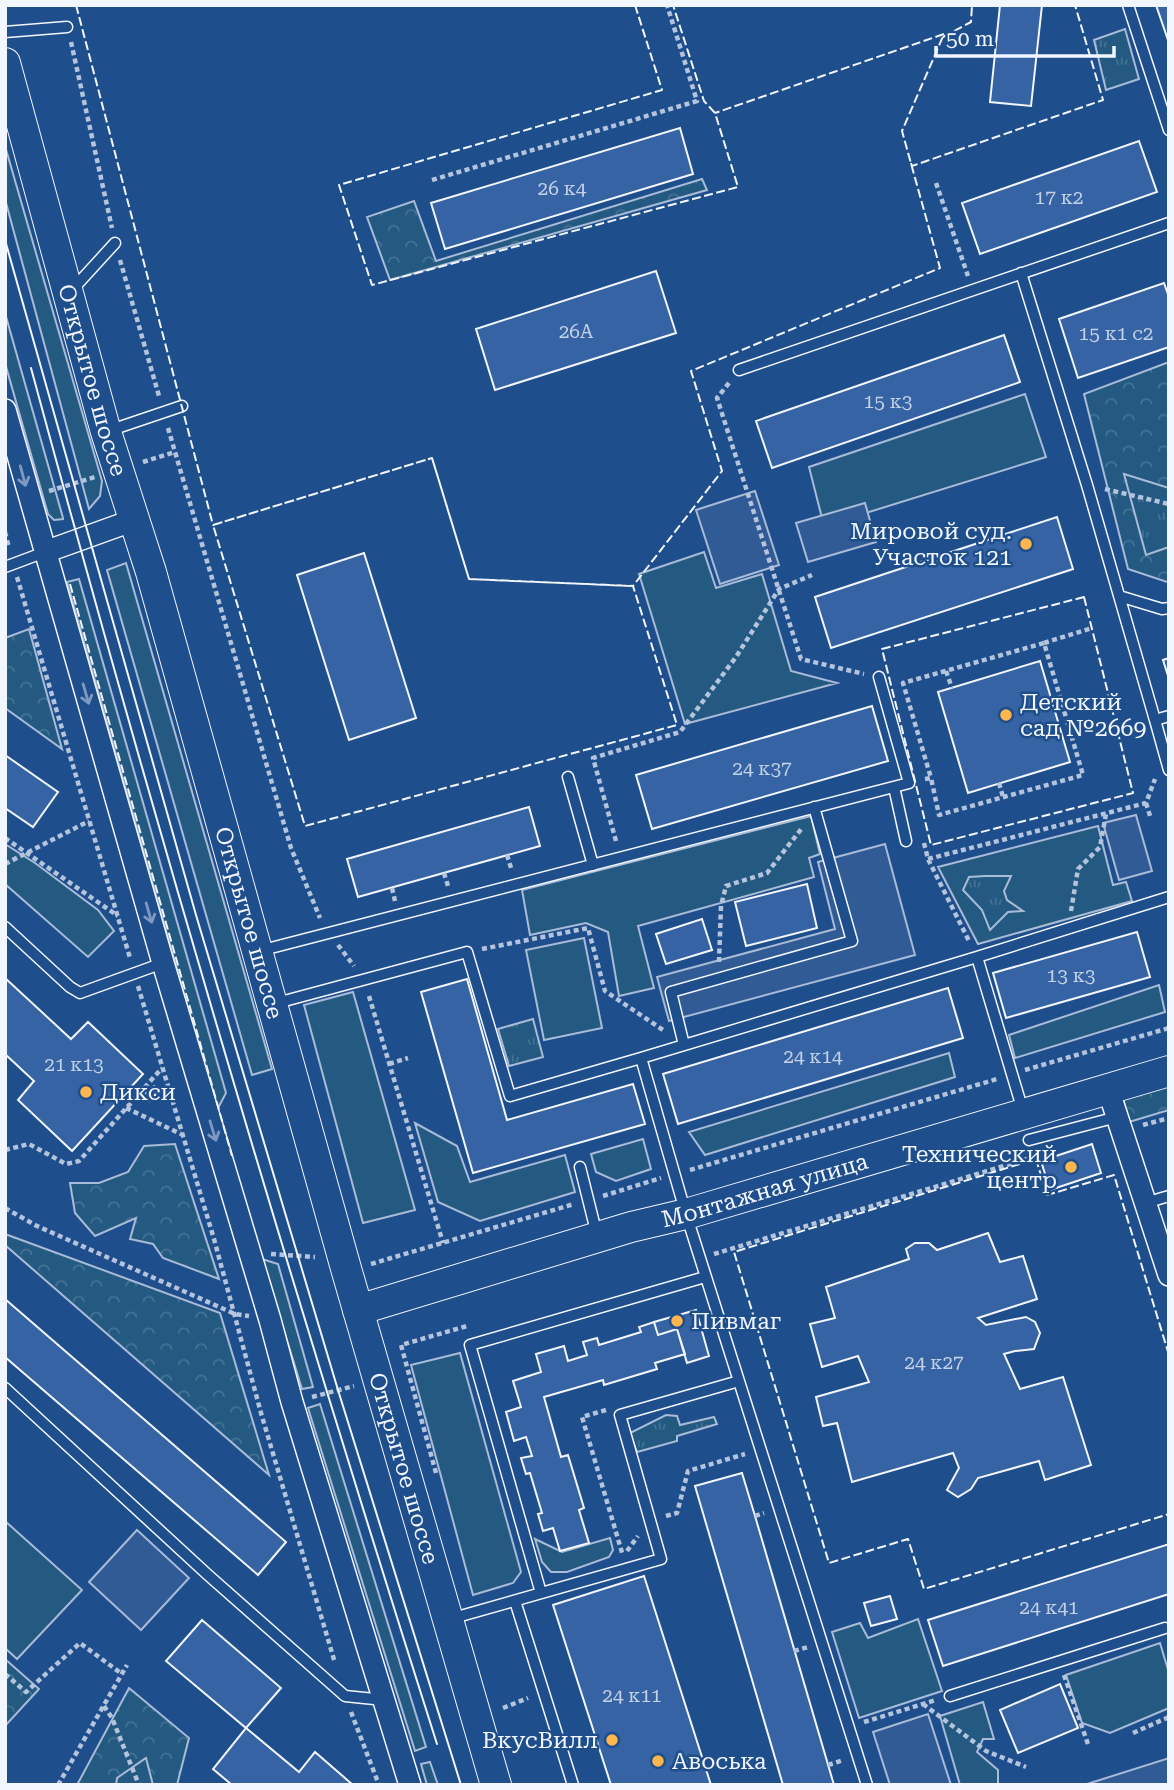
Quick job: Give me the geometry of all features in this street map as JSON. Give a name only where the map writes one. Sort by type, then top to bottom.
[{"type":"street","name":"Открытое шоссе","points":[[5,63],[106,432],[134,520],[496,1785]]},
{"type":"street","points":[[5,410],[292,1402],[410,1785]]},
{"type":"street","points":[[45,552],[134,520]]},
{"type":"street","name":"Монтажная улица","points":[[358,1310],[686,1214],[1026,1127],[1116,1112],[1169,1071]]},
{"type":"street","points":[[1116,1112],[1169,1275]]},
{"type":"lane","points":[[1128,5],[1169,130]]},
{"type":"lane","points":[[5,32],[68,27]]},
{"type":"lane","points":[[739,370],[1169,223]]},
{"type":"lane","points":[[68,294],[115,243]]},
{"type":"lane","points":[[1021,274],[1087,485],[1169,770]]},
{"type":"lane","points":[[106,432],[182,406]]},
{"type":"lane","points":[[9,566],[45,552]]},
{"type":"lane","points":[[1119,596],[1162,610],[1169,608]]},
{"type":"lane","points":[[258,952],[909,783],[879,677]]},
{"type":"lane","points":[[1155,720],[1169,716]]},
{"type":"lane","points":[[568,777],[593,865]]},
{"type":"lane","points":[[894,787],[906,841]]},
{"type":"lane","points":[[684,1045],[671,992],[852,941],[815,809]]},
{"type":"lane","points":[[273,1004],[467,952],[510,1096],[1169,897]]},
{"type":"lane","points":[[5,927],[70,987],[80,993],[163,963]]},
{"type":"lane","points":[[977,957],[1026,1127]]},
{"type":"lane","points":[[641,1058],[705,1277],[867,1785]]},
{"type":"lane","points":[[580,1167],[598,1238]]},
{"type":"lane","points":[[1146,1203],[1169,1196]]},
{"type":"lane","points":[[541,1593],[470,1345],[705,1277]]},
{"type":"lane","points":[[447,1620],[661,1559],[620,1415],[739,1381]]},
{"type":"lane","points":[[5,1388],[208,1575],[345,1696],[384,1700]]},
{"type":"lane","points":[[514,1601],[573,1785]]},
{"type":"lane","points":[[950,1696],[1168,1632]]},
{"type":"path","points":[[432,180],[697,101],[667,5]]},
{"type":"path","points":[[68,27],[115,243],[291,848],[321,920],[364,980],[443,1243]]},
{"type":"path","points":[[936,183],[973,290]]},
{"type":"path","points":[[739,370],[717,398],[802,660],[879,677]]},
{"type":"path","points":[[1087,485],[1169,504]]},
{"type":"path","points":[[9,566],[119,916],[345,1696],[379,1785]]},
{"type":"path","points":[[621,858],[593,758],[680,732],[736,657],[779,589],[812,575]]},
{"type":"path","points":[[1044,643],[1083,775],[939,815],[903,683],[1091,628]]},
{"type":"path","points":[[946,671],[952,688]]},
{"type":"path","points":[[1150,819],[1146,803],[1164,755]]},
{"type":"path","points":[[909,783],[931,778]]},
{"type":"path","points":[[999,783],[1003,797]]},
{"type":"path","points":[[928,859],[1146,803]]},
{"type":"path","points":[[718,978],[721,906],[726,886],[767,873],[815,809]]},
{"type":"path","points":[[1068,929],[1078,869],[1100,848],[1106,814]]},
{"type":"path","points":[[5,864],[89,821]]},
{"type":"path","points":[[921,834],[928,859],[977,957]]},
{"type":"path","points":[[5,838],[119,916]]},
{"type":"path","points":[[507,855],[513,874]]},
{"type":"path","points":[[444,873],[449,891]]},
{"type":"path","points":[[392,888],[396,903]]},
{"type":"path","points":[[467,952],[588,928],[605,991],[684,1045]]},
{"type":"path","points":[[371,1264],[1169,1028]]},
{"type":"path","points":[[389,1064],[408,1058]]},
{"type":"path","points":[[5,1150],[29,1144],[66,1164],[79,1161],[162,1068]]},
{"type":"path","points":[[126,1108],[182,1135]]},
{"type":"path","points":[[1116,1112],[1169,1118]]},
{"type":"path","points":[[700,1259],[1036,1156]]},
{"type":"path","points":[[5,1208],[37,1226],[235,1314],[270,1320]]},
{"type":"path","points":[[267,1244],[270,1254],[310,1256]]},
{"type":"path","points":[[677,1513],[688,1471],[749,1453]]},
{"type":"path","points":[[5,1674],[26,1692],[80,1643],[122,1674]]},
{"type":"path","points":[[794,1651],[812,1646]]},
{"type":"path","points":[[1059,1662],[1089,1747]]},
{"type":"path","points":[[58,1785],[127,1665]]},
{"type":"path","points":[[503,1708],[543,1692]]},
{"type":"path","points":[[848,1727],[950,1696]]},
{"type":"path","points":[[923,1704],[986,1751],[1026,1767]]},
{"type":"path","points":[[103,1706],[112,1718],[139,1785]]},
{"type":"path","points":[[1133,1733],[1169,1717]]},
{"type":"path","points":[[828,1765],[848,1758]]},
{"type":"green space","points":[[1125,29],[1139,79],[1106,90],[1094,40]]},
{"type":"green space","points":[[5,146],[102,481],[100,496],[89,509],[5,199]]},
{"type":"green space","points":[[702,179],[707,190],[390,280],[367,217],[414,201],[436,261]]},
{"type":"green space","points":[[5,313],[63,519],[54,520],[48,514],[5,363]]},
{"type":"green space","points":[[1169,362],[1167,582],[1128,569],[1084,394]]},
{"type":"green space","points":[[1025,394],[1046,457],[824,526],[809,467]]},
{"type":"green space","points":[[1124,474],[1169,488],[1169,547],[1146,555]]},
{"type":"green space","points":[[704,552],[716,588],[762,574],[791,671],[837,683],[685,724],[639,574]]},
{"type":"green space","points":[[126,563],[272,1069],[252,1075],[107,570]]},
{"type":"green space","points":[[79,579],[226,1093],[217,1110],[67,582]]},
{"type":"green space","points":[[29,629],[62,749],[5,708],[5,638]]},
{"type":"green space","points":[[811,816],[820,854],[809,858],[814,877],[638,926],[654,988],[619,996],[608,932],[586,923],[530,935],[522,890]]},
{"type":"green space","points":[[1098,826],[1113,885],[1126,882],[1132,901],[978,944],[938,867]]},
{"type":"green space","points":[[5,844],[98,910],[114,931],[88,957],[5,884]]},
{"type":"green space","points":[[1011,876],[1004,891],[1007,900],[1023,911],[1008,912],[990,930],[982,910],[963,890],[969,877]]},
{"type":"green space","points":[[584,938],[602,1028],[544,1040],[526,950]]},
{"type":"green space","points":[[1159,985],[1165,1012],[1015,1058],[1009,1035]]},
{"type":"green space","points":[[353,992],[415,1210],[363,1223],[304,1005]]},
{"type":"green space","points":[[533,1019],[543,1057],[509,1066],[498,1029]]},
{"type":"green space","points":[[949,1053],[955,1077],[705,1155],[689,1132]]},
{"type":"green space","points":[[1169,1085],[1169,1110],[1129,1122],[1123,1098]]},
{"type":"green space","points":[[415,1123],[457,1146],[470,1182],[565,1155],[575,1192],[480,1221],[438,1202]]},
{"type":"green space","points":[[643,1139],[651,1169],[616,1181],[596,1172],[591,1154]]},
{"type":"green space","points":[[175,1144],[219,1279],[163,1258],[153,1244],[130,1239],[136,1218],[95,1236],[75,1213],[70,1183],[99,1183],[128,1172],[144,1146]]},
{"type":"green space","points":[[5,1234],[220,1313],[269,1475],[5,1245]]},
{"type":"green space","points":[[262,1259],[278,1264],[313,1387],[302,1389]]},
{"type":"green space","points":[[460,1353],[521,1572],[513,1583],[473,1595],[411,1365]]},
{"type":"green space","points":[[320,1404],[426,1747],[415,1751],[308,1408]]},
{"type":"green space","points":[[666,1415],[677,1416],[680,1425],[714,1417],[717,1424],[677,1436],[677,1441],[637,1452],[630,1433]]},
{"type":"green space","points":[[5,1521],[82,1590],[17,1659],[5,1648]]},
{"type":"green space","points":[[610,1538],[613,1550],[609,1557],[567,1572],[551,1572],[542,1562],[535,1539],[562,1552]]},
{"type":"green space","points":[[918,1619],[942,1691],[859,1718],[832,1632],[860,1623],[868,1638]]},
{"type":"green space","points":[[1160,1643],[1169,1673],[1169,1708],[1110,1733],[1082,1723],[1066,1675]]},
{"type":"green space","points":[[5,1659],[39,1689],[5,1726]]},
{"type":"green space","points":[[129,1688],[189,1738],[177,1785],[77,1785]]},
{"type":"green space","points":[[983,1702],[994,1739],[983,1739],[977,1752],[998,1770],[998,1785],[960,1785],[940,1716]]},
{"type":"green space","points":[[146,1758],[153,1785],[116,1785],[117,1778]]},
{"type":"green space","points":[[430,1762],[438,1785],[427,1785],[421,1764]]},
{"type":"shaded area","points":[[755,491],[779,565],[720,584],[696,510]]},
{"type":"shaded area","points":[[865,503],[876,542],[808,562],[796,523]]},
{"type":"shaded area","points":[[1136,815],[1152,871],[1119,880],[1103,823]]},
{"type":"shaded area","points":[[885,844],[915,955],[669,1021],[657,977],[835,929],[818,862]]},
{"type":"shaded area","points":[[137,1530],[189,1578],[141,1630],[89,1582]]},
{"type":"shaded area","points":[[928,1714],[951,1785],[890,1785],[873,1732]]},
{"type":"shaded area","points":[[1169,1758],[1169,1785],[1084,1785]]},
{"type":"building","points":[[1000,5],[1042,5],[1031,106],[990,102]]},
{"type":"building","points":[[1156,5],[1169,5],[1169,43]]},
{"type":"building","points":[[680,128],[693,174],[445,249],[431,203]]},
{"type":"building","points":[[1139,141],[1157,192],[980,254],[962,203]]},
{"type":"building","points":[[656,271],[676,333],[495,390],[476,329]]},
{"type":"building","points":[[1164,283],[1169,297],[1169,347],[1078,378],[1059,319]]},
{"type":"building","points":[[1004,335],[1020,382],[772,468],[756,421]]},
{"type":"building","points":[[1057,517],[1073,569],[831,648],[815,597]]},
{"type":"building","points":[[364,553],[416,718],[349,740],[297,575]]},
{"type":"building","points":[[1169,658],[1169,679],[1163,660]]},
{"type":"building","points":[[1040,661],[1070,762],[968,793],[938,692]]},
{"type":"building","points":[[872,706],[888,761],[652,829],[636,775]]},
{"type":"building","points":[[5,755],[58,792],[33,827],[5,808]]},
{"type":"building","points":[[529,807],[540,846],[358,897],[347,859]]},
{"type":"building","points":[[807,884],[817,928],[746,946],[735,902]]},
{"type":"building","points":[[702,919],[712,950],[666,964],[656,934]]},
{"type":"building","points":[[1137,932],[1150,977],[1006,1018],[993,973]]},
{"type":"building","points":[[5,978],[71,1039],[88,1022],[143,1074],[72,1151],[18,1100],[34,1081],[5,1054]]},
{"type":"building","points":[[467,979],[507,1120],[633,1084],[645,1124],[473,1173],[421,992]]},
{"type":"building","points":[[948,988],[963,1038],[678,1124],[663,1074]]},
{"type":"building","points":[[154,1086],[159,1091],[149,1101],[143,1095]]},
{"type":"building","name":"Технический центр","points":[[1092,1144],[1101,1173],[1050,1190],[1041,1161]]},
{"type":"building","points":[[988,1233],[1000,1262],[1023,1256],[1037,1299],[978,1318],[986,1325],[1026,1317],[1035,1322],[1040,1333],[1034,1349],[1004,1354],[1020,1389],[1063,1377],[1091,1465],[1045,1480],[1039,1461],[978,1478],[971,1489],[958,1497],[947,1490],[959,1468],[953,1453],[852,1482],[837,1423],[823,1426],[816,1397],[869,1382],[858,1356],[822,1367],[810,1324],[835,1318],[826,1287],[909,1259],[906,1249],[915,1243],[929,1243],[937,1250]]},
{"type":"building","points":[[5,1299],[286,1542],[258,1575],[5,1357]]},
{"type":"building","points":[[696,1310],[709,1356],[687,1363],[677,1329],[658,1335],[654,1322]]},
{"type":"building","points":[[654,1322],[658,1335],[677,1329],[685,1354],[655,1363],[657,1369],[604,1385],[603,1380],[544,1397],[561,1457],[568,1455],[584,1508],[579,1510],[589,1543],[560,1551],[553,1528],[543,1531],[538,1514],[542,1513],[530,1473],[526,1474],[521,1458],[532,1456],[526,1437],[514,1441],[506,1412],[521,1407],[513,1381],[541,1372],[536,1354],[564,1346],[568,1361],[587,1355],[583,1342],[597,1338],[599,1345],[641,1332],[639,1327]]},
{"type":"building","points":[[742,1473],[834,1785],[783,1785],[695,1486]]},
{"type":"building","points":[[1169,1544],[1169,1594],[943,1666],[928,1620]]},
{"type":"building","points":[[644,1576],[711,1785],[611,1785],[553,1605]]},
{"type":"building","points":[[890,1596],[897,1619],[871,1626],[864,1603]]},
{"type":"building","points":[[202,1620],[281,1688],[246,1728],[166,1661]]},
{"type":"building","points":[[1060,1684],[1078,1728],[1018,1753],[1000,1710]]},
{"type":"building","points":[[246,1728],[299,1772],[315,1752],[353,1785],[232,1785],[213,1769]]},
{"type":"tram line","points":[[5,240],[196,915],[338,1390],[461,1785]]},
{"type":"tram line","points":[[31,368],[127,714],[227,1058],[330,1402],[437,1744]]},
{"type":"fence","points":[[76,5],[213,525],[432,458],[469,579],[633,586],[722,471],[691,371],[940,268],[902,131],[944,34],[715,113]]},
{"type":"fence","points":[[635,5],[662,90],[339,185],[372,285],[738,187],[715,113],[704,101],[673,5]]},
{"type":"fence","points":[[943,37],[971,22],[972,5]]},
{"type":"fence","points":[[911,163],[912,166],[1103,100],[1075,5]]},
{"type":"fence","points":[[432,458],[469,579],[633,586],[677,725],[305,826],[213,525],[432,458]]},
{"type":"fence","points":[[70,584],[232,1156]]},
{"type":"fence","points":[[1084,597],[1133,793],[931,845],[882,649],[1084,597]]},
{"type":"fence","points":[[1169,1355],[1114,1175],[1047,1195],[1036,1159],[734,1252],[829,1563],[908,1539],[924,1589],[1169,1514]]},
{"type":"place","name":"Мировой суд. Участок 121","points":[[1026,544]]},
{"type":"place","name":"Детский сад №2669","points":[[1006,715]]},
{"type":"place","name":"Дикси","points":[[86,1092]]},
{"type":"place","name":"Технический центр","points":[[1071,1167]]},
{"type":"place","name":"Пивмаг","points":[[677,1321]]},
{"type":"place","name":"ВкусВилл","points":[[612,1740]]},
{"type":"place","name":"Авоська","points":[[658,1761]]}]
